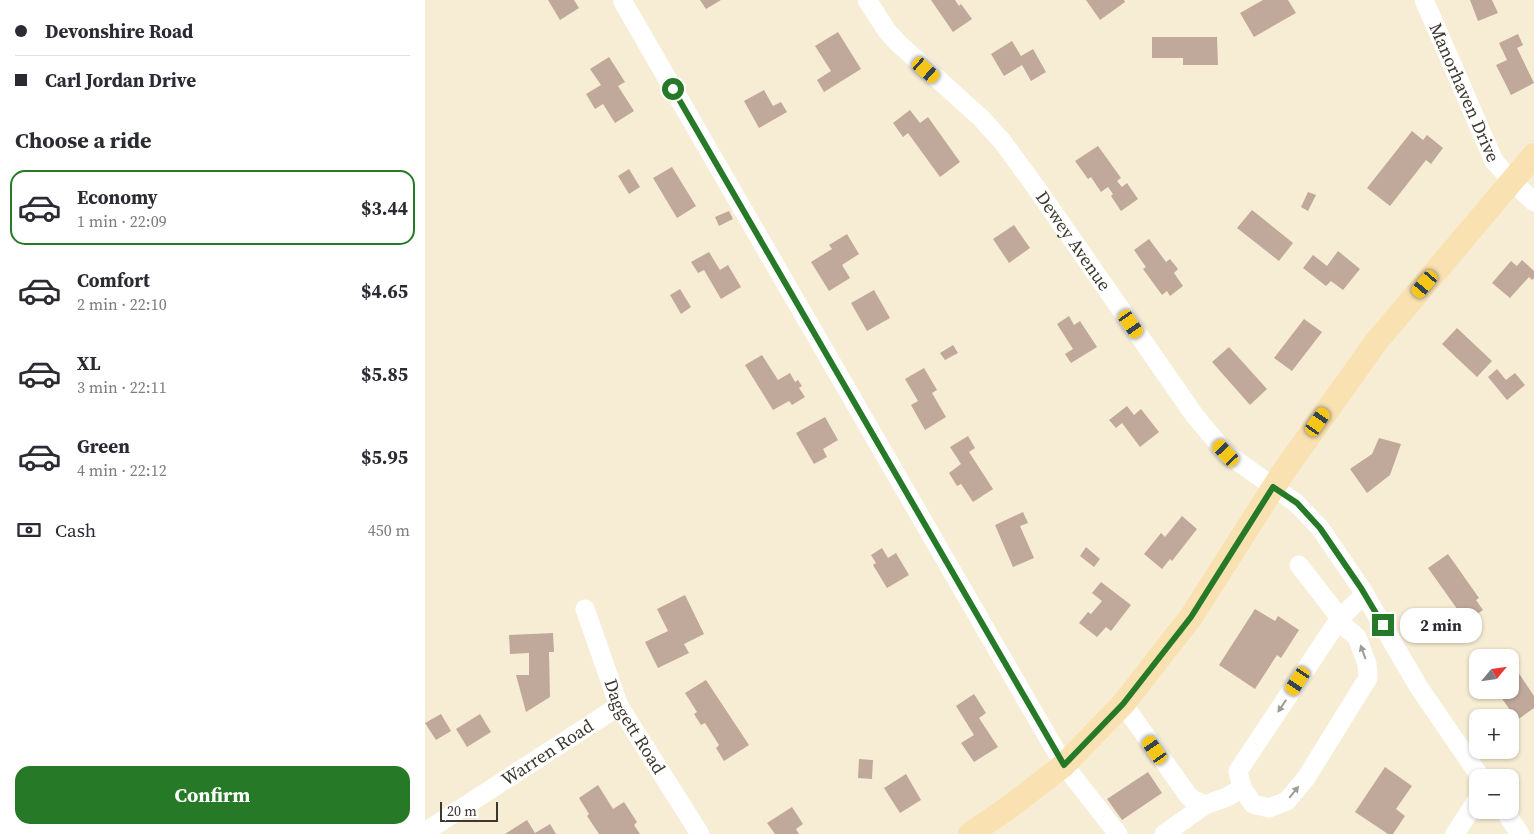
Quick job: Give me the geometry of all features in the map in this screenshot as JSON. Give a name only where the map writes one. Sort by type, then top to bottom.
[{"type":"main road","points":[[970,834],[1013,805],[1064,765],[1123,704],[1191,617],[1273,487],[1376,342],[1534,155]]},
{"type":"street","name":"Dewey Avenue","points":[[867,0],[887,31],[912,58],[981,118],[1002,141],[1211,436],[1226,453],[1297,503],[1320,528],[1365,594],[1418,686],[1475,769]]},
{"type":"street","name":"Manorhaven Drive","points":[[1424,0],[1494,160],[1534,202]]},
{"type":"street","points":[[623,2],[1064,765],[1118,834]]},
{"type":"street","points":[[1299,564],[1339,620],[1357,637],[1367,664],[1368,678],[1306,778],[1287,801],[1269,808],[1253,804],[1242,788],[1238,771],[1339,620],[1365,594]]},
{"type":"street","name":"Daggett Road","points":[[585,609],[619,706],[700,834]]},
{"type":"street","points":[[1123,704],[1190,798],[1205,805]]},
{"type":"street","name":"Warren Road","points":[[425,832],[619,706]]},
{"type":"street","points":[[1164,834],[1205,805],[1227,798],[1242,788]]},
{"type":"street","points":[[1455,834],[1469,812]]},
{"type":"street","points":[[1510,819],[1521,834]]},
{"type":"building","points":[[548,0],[574,0],[579,8],[560,20]]},
{"type":"building","points":[[700,0],[721,0],[706,9]]},
{"type":"building","points":[[931,0],[955,0],[959,6],[961,4],[972,19],[953,32]]},
{"type":"building","points":[[1086,0],[1124,0],[1125,2],[1100,20]]},
{"type":"building","points":[[1263,0],[1288,0],[1296,13],[1254,37],[1240,13]]},
{"type":"building","points":[[1470,0],[1492,0],[1498,13],[1478,21]]},
{"type":"building","points":[[838,32],[861,69],[824,92],[817,80],[831,71],[815,46]]},
{"type":"building","points":[[1518,34],[1523,45],[1517,48],[1534,83],[1511,95],[1496,65],[1507,60],[1499,43]]},
{"type":"building","points":[[1152,37],[1217,37],[1218,65],[1183,65],[1183,58],[1152,58]]},
{"type":"building","points":[[1012,41],[1021,56],[1033,49],[1046,72],[1031,81],[1022,65],[1004,76],[991,54]]},
{"type":"building","points":[[609,57],[625,82],[618,86],[634,111],[615,123],[603,104],[595,109],[586,94],[601,85],[590,69]]},
{"type":"building","points":[[764,90],[773,106],[781,102],[787,112],[759,128],[744,101]]},
{"type":"building","points":[[910,110],[920,123],[928,117],[960,162],[940,177],[908,133],[903,137],[893,123]]},
{"type":"building","points":[[1412,131],[1423,140],[1427,135],[1443,148],[1431,164],[1426,160],[1390,206],[1367,188]]},
{"type":"building","points":[[1098,146],[1121,178],[1117,181],[1122,187],[1127,183],[1138,199],[1121,211],[1111,196],[1113,194],[1108,187],[1101,192],[1091,177],[1088,179],[1075,161]]},
{"type":"building","points":[[672,167],[696,206],[677,218],[653,178]]},
{"type":"building","points":[[629,169],[640,187],[629,194],[618,176]]},
{"type":"building","points":[[1308,192],[1316,195],[1308,211],[1301,207]]},
{"type":"building","points":[[1252,210],[1293,243],[1279,261],[1237,228]]},
{"type":"building","points":[[729,211],[733,219],[719,226],[715,217]]},
{"type":"building","points":[[1014,225],[1030,248],[1009,263],[993,239]]},
{"type":"building","points":[[847,234],[859,254],[842,265],[850,278],[829,291],[811,262],[832,249],[829,245]]},
{"type":"building","points":[[1149,239],[1166,262],[1170,259],[1178,269],[1174,273],[1183,286],[1170,296],[1167,291],[1162,295],[1143,269],[1146,267],[1134,250]]},
{"type":"building","points":[[1338,251],[1360,269],[1343,290],[1331,281],[1326,286],[1303,268],[1313,255],[1327,266]]},
{"type":"building","points":[[709,252],[720,270],[728,265],[741,287],[721,299],[704,270],[698,273],[691,262]]},
{"type":"building","points":[[1522,260],[1534,271],[1534,278],[1532,280],[1529,277],[1510,298],[1492,283],[1511,261],[1517,266]]},
{"type":"building","points":[[680,289],[691,307],[681,314],[670,295]]},
{"type":"building","points":[[874,290],[890,318],[867,331],[851,303]]},
{"type":"building","points":[[1069,316],[1074,325],[1080,321],[1097,347],[1071,363],[1065,354],[1073,349],[1057,324]]},
{"type":"building","points":[[1304,319],[1322,332],[1292,371],[1274,358]]},
{"type":"building","points":[[1457,328],[1492,361],[1477,377],[1442,344]]},
{"type":"building","points":[[953,345],[958,353],[945,360],[940,353]]},
{"type":"building","points":[[1229,347],[1267,389],[1250,405],[1212,362]]},
{"type":"building","points":[[762,355],[778,380],[790,373],[795,382],[798,380],[802,386],[799,388],[805,397],[792,405],[789,401],[773,410],[745,365]]},
{"type":"building","points":[[924,368],[937,390],[932,393],[946,417],[925,430],[911,405],[918,401],[905,379]]},
{"type":"building","points":[[1497,369],[1506,380],[1515,373],[1525,385],[1507,400],[1488,377]]},
{"type":"building","points":[[1127,406],[1134,415],[1141,409],[1159,432],[1140,447],[1122,423],[1116,428],[1109,420]]},
{"type":"building","points":[[825,417],[838,440],[823,449],[827,457],[814,464],[796,433]]},
{"type":"building","points":[[968,436],[975,448],[969,452],[993,489],[973,502],[961,484],[957,486],[949,473],[961,464],[950,447]]},
{"type":"building","points":[[1379,438],[1401,444],[1390,475],[1367,493],[1350,469],[1372,454]]},
{"type":"building","points":[[1023,512],[1028,523],[1020,526],[1034,558],[1013,567],[995,525]]},
{"type":"building","points":[[1182,516],[1197,529],[1172,561],[1170,559],[1162,569],[1144,554],[1161,533],[1165,537]]},
{"type":"building","points":[[1086,547],[1100,559],[1094,567],[1080,556]]},
{"type":"building","points":[[882,548],[888,558],[896,553],[909,575],[887,588],[873,565],[876,563],[871,555]]},
{"type":"building","points":[[1448,554],[1479,598],[1476,600],[1483,610],[1469,620],[1462,611],[1460,613],[1428,568]]},
{"type":"building","points":[[1101,582],[1131,605],[1111,631],[1106,627],[1097,637],[1079,623],[1088,612],[1091,614],[1102,601],[1092,593]]},
{"type":"building","points":[[685,595],[704,634],[684,644],[689,653],[658,668],[645,642],[668,631],[657,609]]},
{"type":"building","points":[[1255,609],[1275,621],[1278,616],[1299,630],[1281,658],[1277,655],[1255,689],[1219,665]]},
{"type":"building","points":[[553,633],[554,652],[549,652],[550,697],[526,712],[516,675],[529,675],[529,653],[510,654],[509,635]]},
{"type":"building","points":[[1519,674],[1534,696],[1534,708],[1519,719],[1519,709],[1509,709],[1502,699],[1519,699]]},
{"type":"building","points":[[706,680],[749,745],[724,761],[716,748],[719,745],[705,723],[701,725],[694,714],[697,712],[685,693]]},
{"type":"building","points":[[974,694],[986,713],[979,718],[998,747],[974,762],[961,743],[974,735],[956,706]]},
{"type":"building","points":[[441,714],[451,731],[436,740],[425,723]]},
{"type":"building","points":[[480,714],[491,732],[467,747],[456,729]]},
{"type":"building","points":[[859,759],[873,760],[872,779],[858,778]]},
{"type":"building","points":[[1385,767],[1412,786],[1396,809],[1405,816],[1393,834],[1388,834],[1355,812]]},
{"type":"building","points":[[1148,772],[1162,793],[1122,820],[1107,799]]},
{"type":"building","points":[[906,774],[921,800],[900,813],[884,788]]},
{"type":"building","points":[[598,785],[613,809],[624,802],[637,822],[634,825],[640,834],[599,834],[587,816],[589,814],[579,798]]},
{"type":"building","points":[[792,807],[803,824],[796,829],[799,834],[775,834],[767,823]]},
{"type":"building","points":[[527,820],[535,833],[550,824],[556,834],[505,834]]},
{"type":"route","points":[[673,89],[1064,765],[1123,704],[1191,617],[1273,487],[1297,503],[1320,528],[1361,588],[1383,625]]}]
